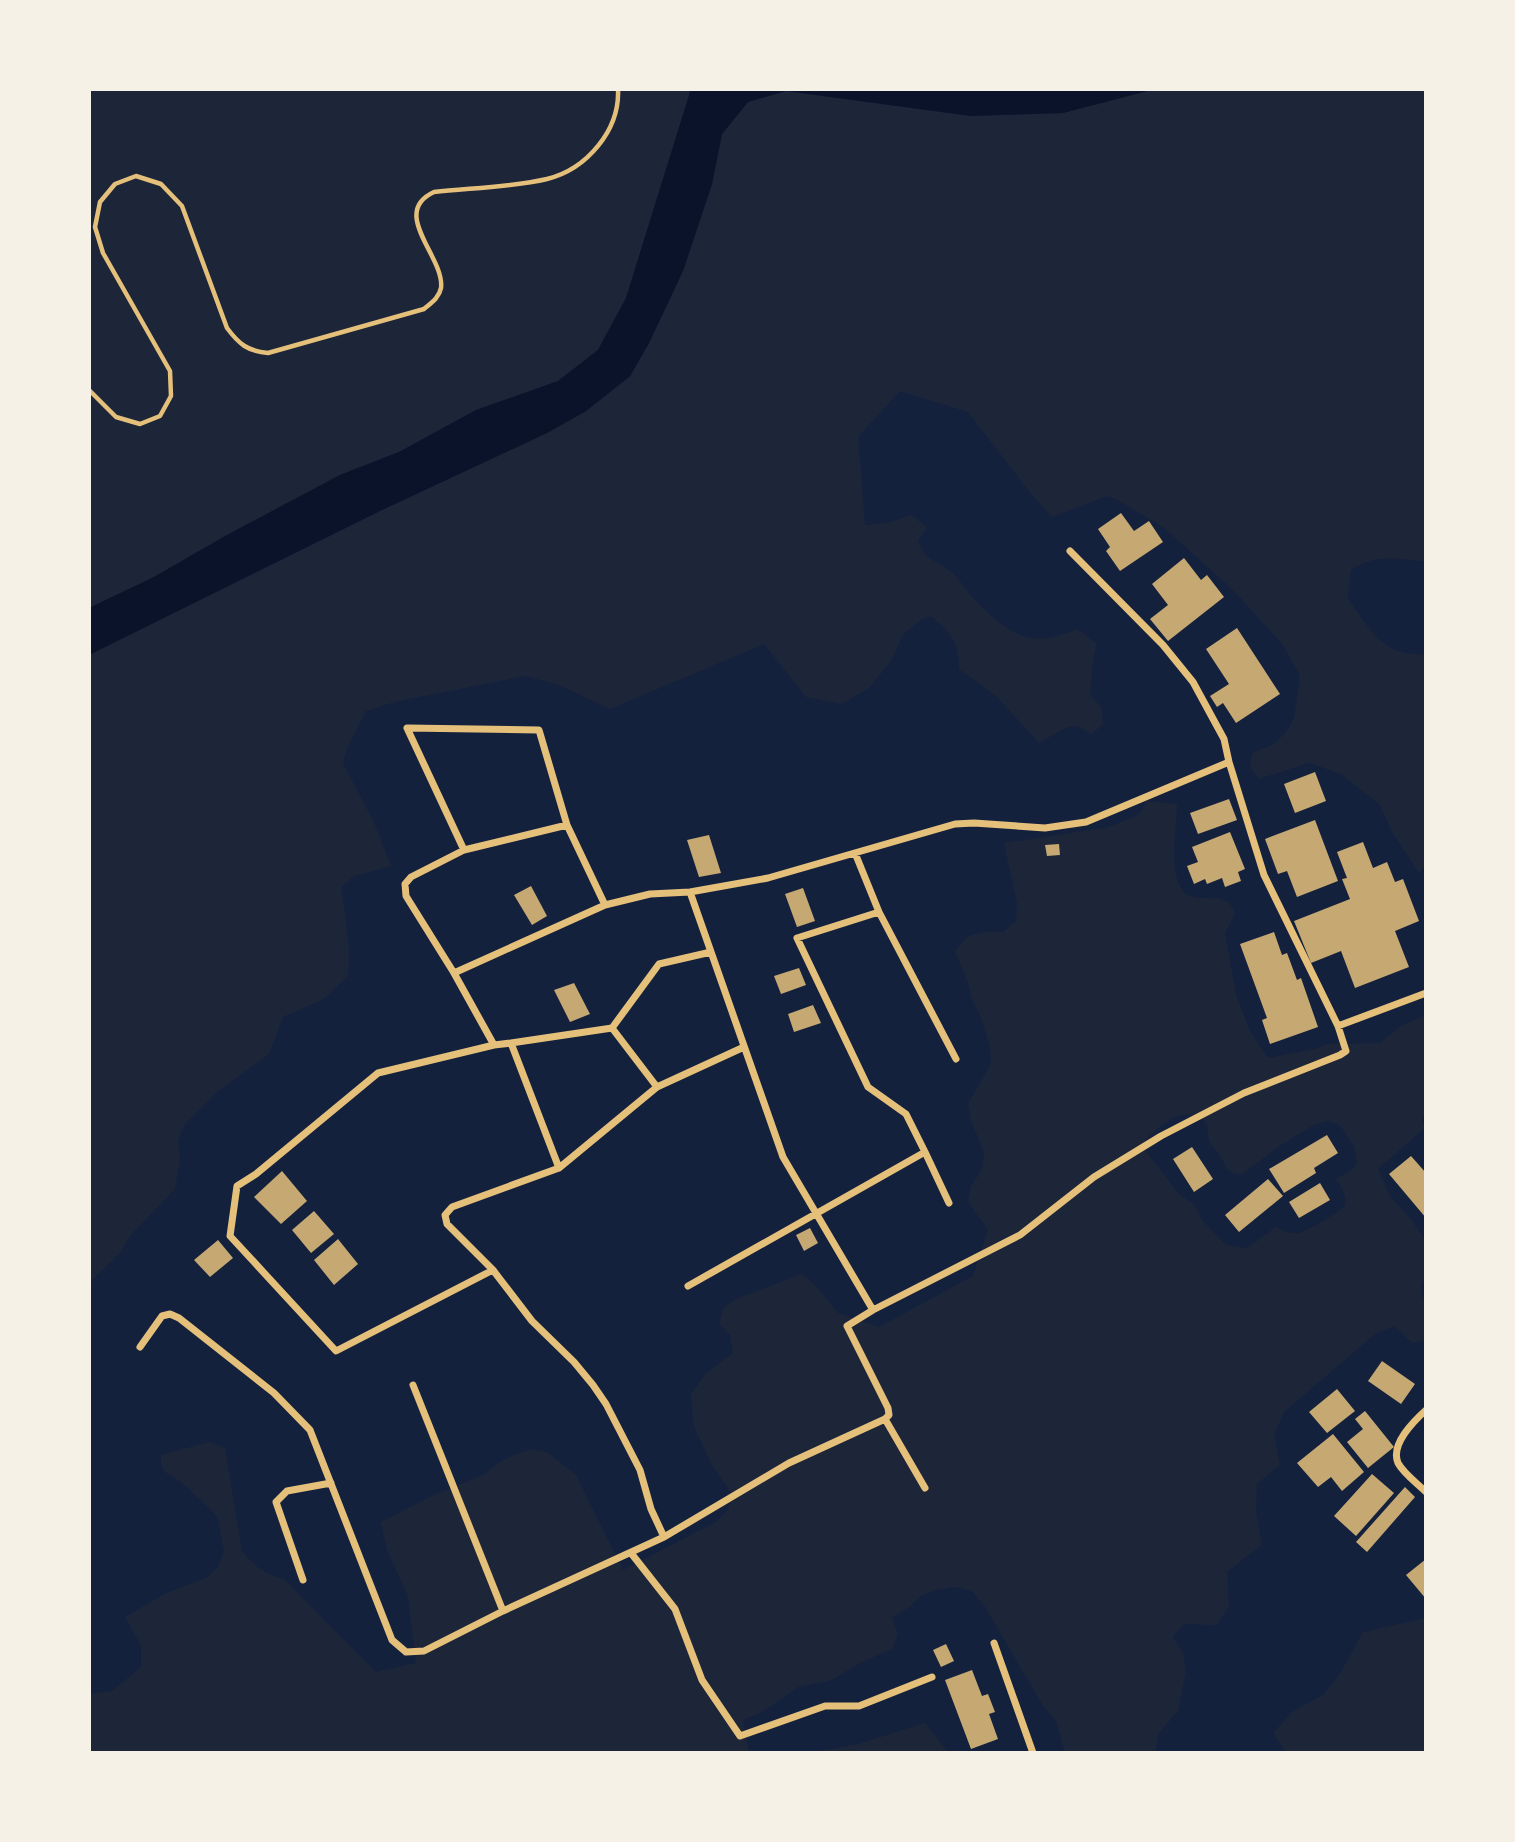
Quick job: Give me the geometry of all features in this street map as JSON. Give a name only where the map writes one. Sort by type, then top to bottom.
[{"type":"street","points":[[140,1347],[162,1316],[170,1314],[274,1393],[310,1430],[392,1640],[406,1652],[424,1651],[503,1611],[664,1537],[789,1464],[885,1419],[889,1415],[888,1408],[847,1326],[1020,1235],[1094,1177],[1161,1136],[1244,1093],[1346,1051],[1339,1026],[1264,875],[1224,739],[1193,682],[1163,645],[1070,551]]},
{"type":"street","points":[[464,850],[407,729],[540,730],[567,825],[605,905]]},
{"type":"street","points":[[454,973],[605,905],[650,894],[690,892],[768,878],[955,824],[974,822],[1045,828],[1086,822],[1229,762]]},
{"type":"street","points":[[494,1045],[406,895],[405,884],[411,877],[464,850],[567,825]]},
{"type":"street","points":[[855,853],[879,912],[956,1059]]},
{"type":"street","points":[[690,892],[783,1157],[873,1310]]},
{"type":"street","points":[[879,912],[797,939],[868,1087],[906,1115],[949,1203]]},
{"type":"street","points":[[493,1270],[337,1351],[230,1236],[237,1186],[256,1174],[378,1073],[494,1045],[612,1028],[659,964],[710,952]]},
{"type":"street","points":[[1339,1026],[1426,992]]},
{"type":"street","points":[[612,1028],[657,1087]]},
{"type":"street","points":[[511,1043],[559,1168]]},
{"type":"street","points":[[664,1537],[651,1509],[640,1470],[606,1404],[574,1362],[532,1321],[493,1270],[447,1224],[446,1215],[452,1207],[559,1168],[657,1087],[744,1047]]},
{"type":"street","points":[[688,1286],[925,1152]]},
{"type":"street","points":[[413,1385],[503,1611]]},
{"type":"street","points":[[1426,1410],[1412,1423],[1399,1445],[1396,1458],[1426,1492]]},
{"type":"street","points":[[885,1419],[925,1488]]},
{"type":"street","points":[[303,1580],[276,1502],[287,1491],[331,1483]]},
{"type":"street","points":[[631,1553],[675,1609],[702,1680],[740,1735],[825,1706],[859,1706],[932,1677]]},
{"type":"street","points":[[995,1643],[1033,1753]]},
{"type":"lane","points":[[89,390],[116,417],[140,424],[160,416],[171,396],[170,371],[103,253],[95,227],[100,202],[115,184],[136,176],[161,184],[182,206],[227,328],[239,343],[251,352],[268,353],[424,309],[435,300],[441,290],[440,278],[416,220],[417,205],[425,196],[434,192],[549,179],[583,162],[607,135],[619,107],[618,89]]},
{"type":"shaded area","points":[[89,89],[691,89],[626,298],[598,350],[558,381],[476,410],[399,452],[340,475],[154,577],[89,608]]},
{"type":"shaded area","points":[[691,89],[1155,89],[1063,113],[971,116],[786,91],[748,102],[722,134],[712,184],[683,271],[630,376],[586,411],[549,432],[382,510],[89,655],[89,608],[154,577],[340,475],[399,452],[476,410],[558,381],[598,350],[626,298]]},
{"type":"shaded area","points":[[1155,89],[1426,89],[1426,562],[1387,558],[1360,565],[1351,570],[1348,599],[1371,631],[1388,646],[1411,654],[1426,654],[1426,865],[1419,873],[1392,832],[1379,804],[1341,774],[1309,763],[1259,779],[1250,767],[1252,753],[1274,744],[1286,732],[1294,718],[1300,676],[1283,645],[1234,591],[1163,527],[1116,499],[1107,496],[1052,517],[968,412],[900,391],[858,437],[865,525],[888,523],[911,515],[927,527],[918,541],[925,554],[953,573],[989,614],[1011,631],[1022,636],[1047,638],[1077,629],[1097,644],[1090,694],[1101,707],[1103,724],[1092,734],[1077,726],[1067,727],[1039,743],[996,696],[959,669],[958,652],[953,639],[932,617],[923,618],[903,635],[891,661],[869,688],[842,704],[806,697],[764,644],[610,709],[559,685],[525,676],[398,701],[366,711],[347,748],[343,763],[374,822],[391,866],[354,876],[341,887],[348,942],[348,976],[324,999],[283,1017],[269,1054],[217,1092],[184,1125],[178,1141],[180,1160],[175,1189],[130,1236],[120,1253],[89,1283],[89,655],[382,510],[549,432],[586,411],[630,377],[683,271],[712,184],[722,134],[748,102],[786,91],[971,116],[1063,113]]},
{"type":"shaded area","points":[[1146,801],[1177,804],[1174,863],[1182,890],[1195,897],[1224,900],[1233,908],[1235,914],[1225,933],[1236,994],[1249,1029],[1268,1058],[1327,1044],[1380,1043],[1401,1026],[1426,1015],[1426,1108],[1422,1121],[1425,1128],[1378,1169],[1390,1196],[1411,1219],[1426,1242],[1426,1274],[1421,1293],[1426,1304],[1426,1340],[1412,1343],[1394,1326],[1375,1334],[1285,1411],[1274,1434],[1280,1465],[1257,1484],[1256,1511],[1262,1545],[1227,1572],[1229,1606],[1217,1625],[1184,1624],[1173,1637],[1183,1653],[1186,1671],[1178,1711],[1159,1733],[1155,1753],[1065,1753],[1056,1721],[1043,1706],[985,1607],[972,1591],[955,1587],[922,1595],[908,1608],[892,1617],[898,1634],[892,1649],[860,1663],[832,1680],[798,1687],[764,1711],[743,1720],[749,1753],[89,1753],[89,1696],[112,1691],[141,1667],[141,1646],[125,1617],[166,1593],[206,1578],[218,1567],[224,1551],[218,1519],[180,1481],[165,1472],[161,1455],[209,1442],[225,1448],[242,1551],[260,1569],[284,1579],[376,1672],[416,1663],[408,1596],[387,1550],[381,1522],[432,1496],[485,1474],[514,1455],[531,1449],[547,1452],[576,1475],[623,1570],[716,1522],[728,1510],[731,1493],[712,1465],[694,1427],[691,1394],[706,1373],[733,1353],[730,1335],[719,1323],[724,1307],[738,1298],[802,1274],[816,1286],[838,1313],[879,1327],[973,1276],[988,1230],[968,1202],[971,1186],[982,1169],[984,1153],[971,1120],[968,1104],[991,1064],[990,1047],[980,1015],[955,951],[968,936],[1003,932],[1016,921],[1017,904],[1004,843],[1109,827],[1140,814]],"holes":[[[1186,1114],[1202,1118],[1207,1125],[1209,1142],[1227,1169],[1235,1174],[1243,1174],[1281,1145],[1314,1125],[1328,1121],[1340,1125],[1354,1146],[1357,1163],[1352,1170],[1336,1179],[1342,1188],[1345,1205],[1302,1232],[1289,1233],[1276,1227],[1247,1248],[1226,1245],[1202,1220],[1194,1204],[1179,1194],[1141,1145],[1173,1118]]]},
{"type":"shaded area","points":[[1426,1618],[1426,1753],[1286,1753],[1273,1733],[1292,1712],[1324,1694],[1341,1672],[1363,1632]]},
{"type":"shaded area","points":[[925,1723],[949,1753],[807,1753],[858,1744]]},
{"type":"building","points":[[1121,513],[1134,531],[1149,521],[1163,542],[1120,571],[1106,551],[1110,547],[1098,529]]},
{"type":"building","points":[[1184,558],[1201,580],[1207,575],[1224,597],[1168,641],[1150,619],[1168,605],[1152,584]]},
{"type":"building","points":[[1237,628],[1280,694],[1236,723],[1223,703],[1217,707],[1210,696],[1229,684],[1206,649]]},
{"type":"building","points":[[1315,772],[1326,801],[1295,813],[1284,784]]},
{"type":"building","points":[[1229,799],[1237,820],[1198,834],[1190,813]]},
{"type":"building","points":[[1315,820],[1338,881],[1297,897],[1287,871],[1278,874],[1265,839]]},
{"type":"building","points":[[1230,832],[1245,869],[1238,872],[1241,881],[1225,887],[1222,878],[1207,884],[1205,879],[1194,884],[1187,866],[1198,862],[1192,847]]},
{"type":"building","points":[[709,835],[721,873],[699,877],[687,840]]},
{"type":"building","points":[[1363,842],[1373,868],[1387,862],[1395,882],[1403,879],[1419,921],[1395,931],[1409,967],[1355,988],[1341,951],[1311,963],[1294,921],[1350,899],[1342,879],[1347,878],[1337,852]]},
{"type":"building","points":[[1059,844],[1060,855],[1047,856],[1045,845]]},
{"type":"building","points":[[531,886],[547,916],[532,925],[514,895]]},
{"type":"building","points":[[803,888],[815,921],[797,927],[785,894]]},
{"type":"building","points":[[1274,932],[1282,955],[1287,953],[1297,980],[1301,978],[1318,1027],[1270,1044],[1262,1020],[1267,1018],[1240,944]]},
{"type":"building","points":[[799,968],[806,985],[781,994],[774,976]]},
{"type":"building","points":[[574,983],[590,1014],[570,1022],[554,990]]},
{"type":"building","points":[[813,1005],[821,1023],[794,1032],[788,1014]]},
{"type":"building","points":[[1327,1135],[1338,1153],[1314,1168],[1316,1173],[1284,1193],[1269,1169]]},
{"type":"building","points":[[1192,1147],[1213,1179],[1194,1192],[1173,1159]]},
{"type":"building","points":[[1411,1156],[1426,1173],[1426,1218],[1389,1174]]},
{"type":"building","points":[[282,1171],[307,1201],[281,1224],[254,1197]]},
{"type":"building","points":[[1268,1179],[1283,1196],[1239,1232],[1225,1215]]},
{"type":"building","points":[[1320,1183],[1330,1200],[1299,1218],[1289,1202]]},
{"type":"building","points":[[314,1211],[334,1234],[311,1253],[292,1230]]},
{"type":"building","points":[[810,1228],[818,1243],[804,1251],[796,1235]]},
{"type":"building","points":[[338,1239],[358,1264],[334,1285],[314,1260]]},
{"type":"building","points":[[218,1240],[233,1258],[210,1277],[194,1260]]},
{"type":"building","points":[[1382,1361],[1415,1384],[1401,1404],[1368,1381]]},
{"type":"building","points":[[1337,1389],[1355,1411],[1327,1433],[1309,1412]]},
{"type":"building","points":[[1365,1411],[1394,1447],[1368,1468],[1347,1442],[1363,1429],[1355,1419]]},
{"type":"building","points":[[1333,1434],[1364,1472],[1342,1491],[1331,1477],[1318,1487],[1297,1463]]},
{"type":"building","points":[[1372,1474],[1394,1493],[1356,1536],[1334,1516]]},
{"type":"building","points":[[1405,1487],[1415,1497],[1367,1552],[1356,1542]]},
{"type":"building","points":[[1426,1559],[1426,1599],[1406,1575]]},
{"type":"building","points":[[946,1644],[954,1661],[941,1667],[933,1650]]},
{"type":"building","points":[[972,1670],[982,1696],[988,1694],[995,1712],[989,1714],[998,1739],[971,1749],[945,1680]]}]
